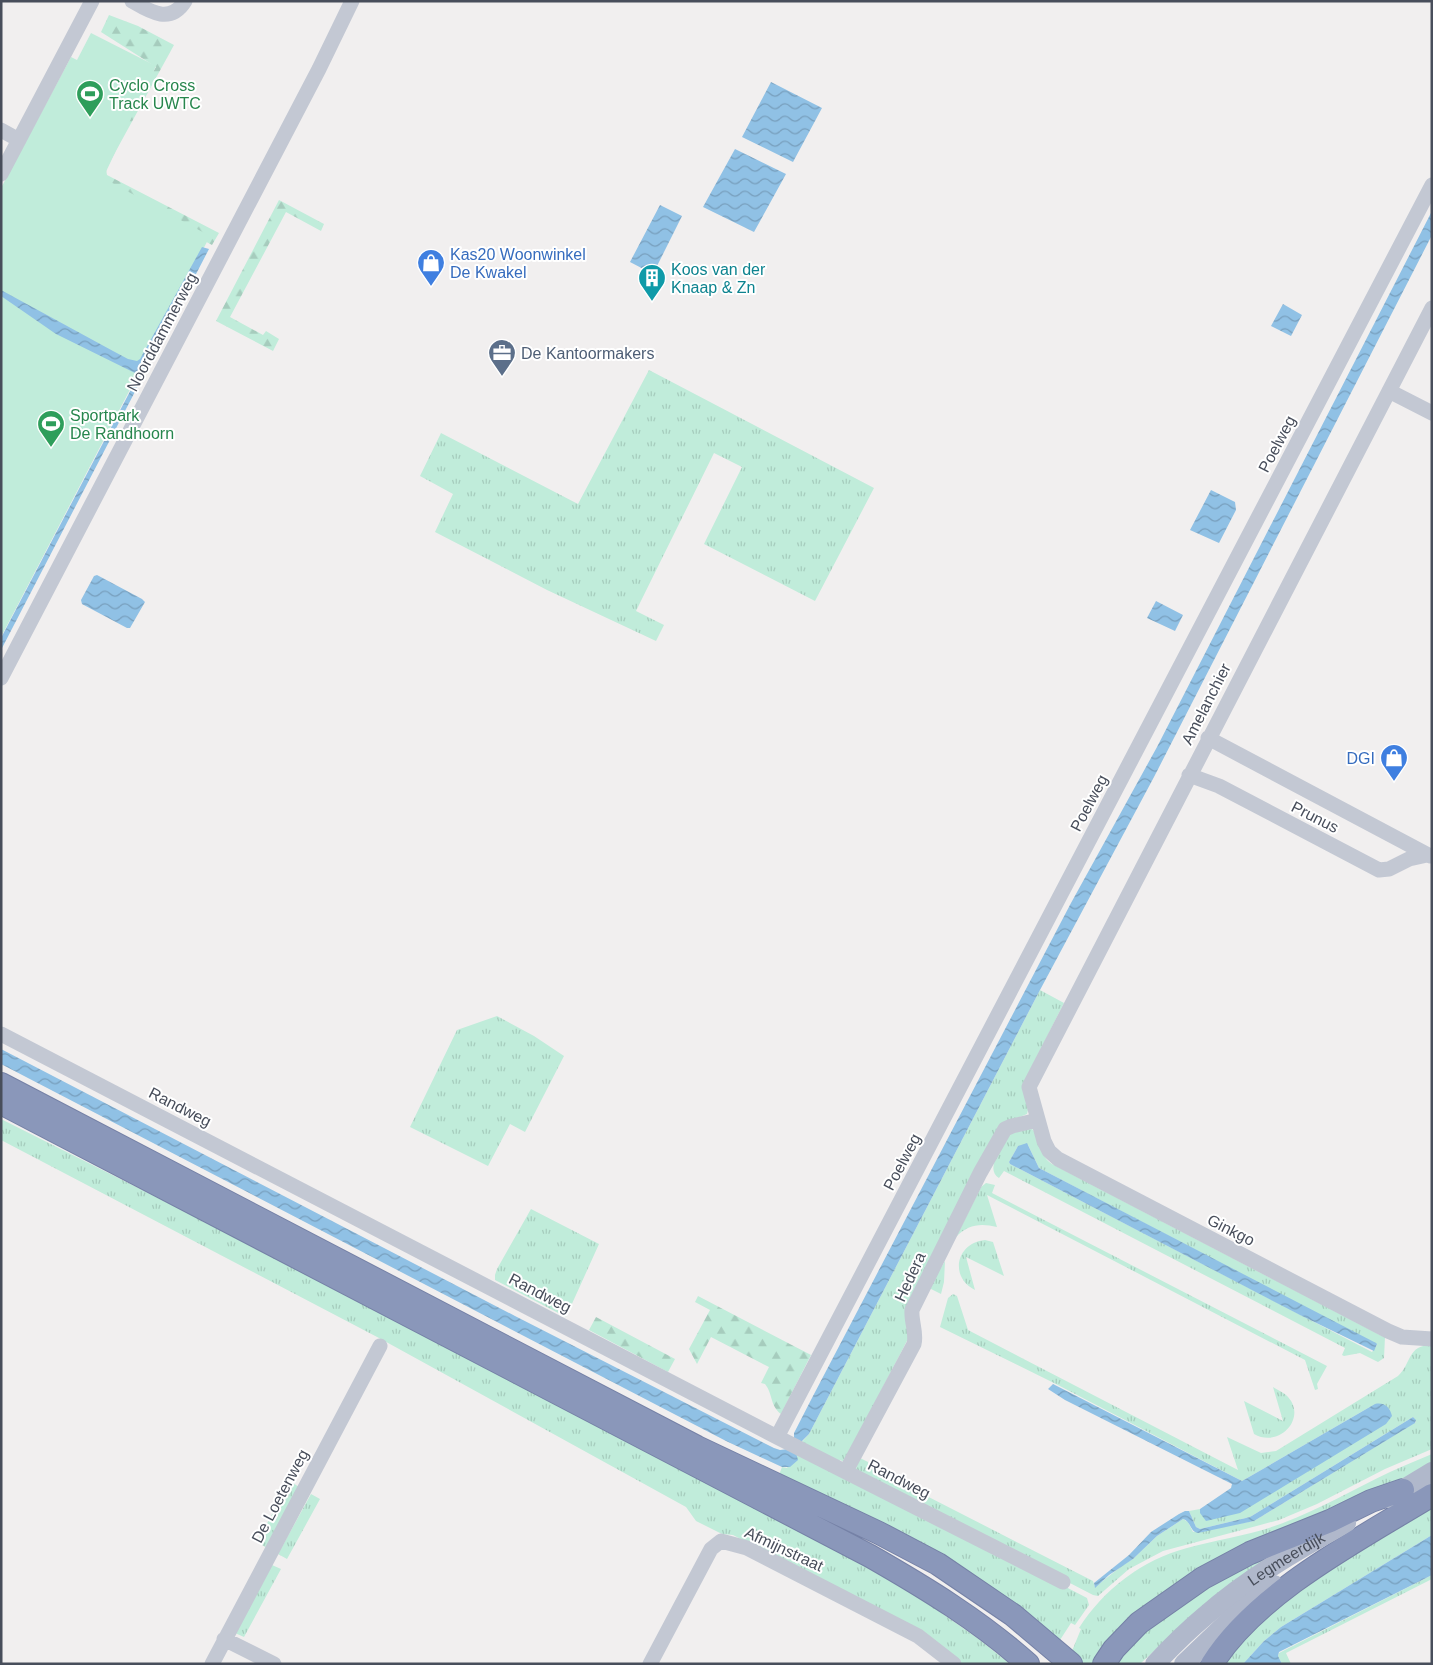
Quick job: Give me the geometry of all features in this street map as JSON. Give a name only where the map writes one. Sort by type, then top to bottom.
[{"type":"highway","points":[[1,1084],[698,1447],[879,1533],[938,1564],[1013,1615],[1071,1664]]},
{"type":"highway","points":[[1,1103],[870,1556],[926,1588],[956,1608],[1000,1640],[1028,1664]]},
{"type":"highway","points":[[1104,1663],[1139,1622],[1203,1578],[1250,1553],[1330,1522],[1371,1502],[1403,1490]]},
{"type":"highway","points":[[1212,1664],[1235,1632],[1308,1571],[1432,1495]]},
{"type":"main road","name":"Legmeerdijk","points":[[1155,1664],[1205,1616],[1275,1564],[1432,1472]]},
{"type":"main road","name":"Legmeerdijk","points":[[1184,1664],[1230,1620],[1279,1581],[1331,1546],[1432,1484]]},
{"type":"street","points":[[1,174],[92,1]]},
{"type":"street","points":[[132,1],[151,12],[160,14],[176,11],[185,1]]},
{"type":"street","name":"Noorddammerweg","points":[[1,678],[319,69],[352,1]]},
{"type":"street","points":[[1,130],[19,140]]},
{"type":"street","name":"Poelweg","points":[[781,1438],[1432,185]]},
{"type":"street","name":"Amelanchier","points":[[1038,1120],[1029,1088],[1208,738],[1432,308]]},
{"type":"street","points":[[1389,391],[1432,412]]},
{"type":"street","name":"Prunus","points":[[1208,738],[1429,856]]},
{"type":"street","name":"Prunus","points":[[1189,775],[1219,786],[1378,870],[1388,869],[1409,859],[1429,856]]},
{"type":"street","name":"Randweg","points":[[1,1034],[1063,1582]]},
{"type":"street","name":"Ginkgo","points":[[1038,1120],[1049,1151],[1058,1160],[1388,1332],[1402,1337],[1432,1339]]},
{"type":"street","name":"Hedera","points":[[846,1471],[914,1344],[915,1334],[912,1310],[980,1173],[1006,1129],[1038,1120]]},
{"type":"street","name":"De Loetenweg","points":[[212,1664],[380,1346]]},
{"type":"street","name":"Afmijnstraat","points":[[650,1664],[703,1562],[711,1549],[721,1542],[746,1548],[918,1636],[954,1664]]},
{"type":"street","points":[[224,1639],[274,1664]]},
{"type":"green space","points":[[109,15],[138,26],[174,45],[106,169],[107,175],[219,233],[212,245],[109,189],[95,166],[156,67],[101,32]]},
{"type":"green space","name":"Sportpark De Randhoorn","points":[[91,33],[156,66],[103,178],[210,236],[1,637],[1,188],[71,57],[77,60]]},
{"type":"green space","points":[[279,200],[324,224],[321,231],[286,212],[230,317],[263,335],[266,331],[279,339],[273,351],[216,321]]},
{"type":"green space","points":[[649,370],[874,488],[815,601],[704,544],[742,467],[714,453],[636,611],[664,625],[656,641],[547,590],[435,532],[453,494],[420,476],[441,433],[578,504]]},
{"type":"green space","points":[[1040,990],[1064,1003],[1024,1082],[1027,1114],[1005,1123],[910,1299],[909,1337],[844,1462],[840,1460],[839,1462],[801,1443],[809,1434]]},
{"type":"green space","points":[[497,1016],[534,1036],[564,1056],[525,1132],[510,1124],[488,1166],[410,1127],[457,1030]]},
{"type":"green space","points":[[1,1119],[389,1314],[730,1489],[906,1588],[980,1640],[1010,1664],[961,1664],[918,1632],[733,1535],[722,1534],[696,1521],[686,1507],[379,1338],[1,1140]]},
{"type":"green space","points":[[1031,1128],[1037,1136],[1044,1155],[1052,1164],[1385,1337],[1384,1358],[1378,1362],[1360,1353],[1344,1356],[1342,1355],[1345,1348],[1004,1171],[999,1178],[993,1169],[994,1163],[1009,1134]],"holes":[[[1028,1145],[1039,1168],[1377,1345],[1372,1352],[1009,1162],[1018,1146]]]},
{"type":"green space","points":[[986,1183],[995,1185],[992,1193],[1327,1366],[1317,1384],[1318,1389],[1315,1390],[1305,1360],[987,1195],[997,1227],[986,1225],[970,1227],[956,1237],[981,1187]]},
{"type":"green space","points":[[531,1209],[599,1244],[566,1317],[495,1280],[497,1269]]},
{"type":"green space","points":[[985,1240],[993,1242],[1004,1276],[966,1257],[975,1290],[962,1277],[959,1261],[968,1247],[975,1242]]},
{"type":"green space","points":[[945,1261],[944,1282],[941,1294],[929,1288]]},
{"type":"green space","points":[[953,1294],[957,1296],[968,1330],[1238,1470],[1227,1437],[1261,1453],[1276,1451],[1398,1376],[1414,1351],[1424,1346],[1432,1345],[1432,1449],[1385,1469],[1317,1504],[1279,1520],[1163,1551],[1129,1569],[1098,1596],[1093,1595],[855,1471],[860,1458],[868,1462],[868,1466],[1093,1581],[1095,1587],[1133,1559],[1157,1536],[1183,1519],[1188,1522],[1193,1532],[1254,1521],[1416,1422],[1413,1417],[1250,1517],[1200,1529],[1196,1527],[1189,1511],[1200,1509],[1200,1513],[1375,1404],[1242,1481],[1056,1384],[940,1327],[948,1298]]},
{"type":"green space","points":[[698,1296],[811,1355],[781,1414],[775,1407],[768,1388],[765,1384],[761,1383],[769,1367],[711,1337],[697,1364],[689,1349],[710,1310],[695,1302]]},
{"type":"green space","points":[[596,1317],[675,1359],[668,1372],[589,1330]]},
{"type":"green space","points":[[1273,1387],[1285,1394],[1292,1403],[1293,1421],[1282,1434],[1264,1437],[1254,1434],[1244,1401],[1283,1421]]},
{"type":"green space","points":[[796,1453],[1062,1585],[1087,1598],[1089,1605],[1075,1625],[1071,1623],[1060,1640],[779,1475],[782,1467],[787,1468]]},
{"type":"green space","points":[[1432,1454],[1432,1464],[1391,1487],[1267,1543],[1099,1664],[1080,1664],[1072,1651],[1081,1629],[1079,1628],[1089,1614],[1112,1589],[1140,1568],[1170,1553],[1259,1531],[1283,1523]]},
{"type":"green space","points":[[290,1481],[299,1487],[267,1548],[257,1542]]},
{"type":"green space","points":[[311,1494],[320,1499],[287,1559],[278,1554]]},
{"type":"green space","points":[[1432,1502],[1432,1535],[1281,1627],[1264,1641],[1243,1664],[1216,1664],[1252,1619]]},
{"type":"green space","points":[[1311,1533],[1194,1613],[1140,1664],[1111,1664],[1162,1610]]},
{"type":"green space","points":[[272,1565],[281,1569],[244,1637],[235,1633]]},
{"type":"green space","points":[[1432,1575],[1432,1579],[1286,1653],[1291,1664],[1282,1664],[1278,1656],[1279,1653]]},
{"type":"water","points":[[771,82],[822,108],[793,162],[742,137]]},
{"type":"water","points":[[735,149],[786,174],[754,232],[703,207]]},
{"type":"water","points":[[660,205],[682,216],[653,274],[630,262]]},
{"type":"water","points":[[1432,211],[1432,235],[1154,777],[1040,990],[809,1434],[802,1441],[796,1453],[798,1460],[790,1467],[782,1467],[726,1441],[1,1064],[1,1049],[515,1316],[774,1448],[780,1450],[788,1449],[813,1396],[1071,903],[1157,747]]},
{"type":"water","points":[[202,247],[209,249],[1,650],[1,638],[137,378],[135,373],[56,334],[1,296],[1,290],[128,359],[137,361],[140,359]]},
{"type":"water","points":[[1283,304],[1302,315],[1291,336],[1271,326]]},
{"type":"water","points":[[1211,490],[1235,502],[1236,510],[1219,543],[1190,530]]},
{"type":"water","points":[[97,575],[145,602],[130,628],[82,604],[81,600],[94,576]]},
{"type":"water","points":[[1156,601],[1183,615],[1175,631],[1147,618]]},
{"type":"water","points":[[1027,1143],[1039,1168],[1376,1343],[1374,1351],[1300,1315],[1010,1164],[1009,1162],[1018,1146]]},
{"type":"water","points":[[1053,1384],[1242,1481],[1375,1404],[1386,1406],[1392,1416],[1386,1424],[1240,1513],[1206,1521],[1200,1513],[1200,1509],[1231,1488],[1232,1484],[1065,1400],[1048,1389]]},
{"type":"water","points":[[1413,1417],[1416,1420],[1415,1423],[1254,1521],[1198,1533],[1193,1531],[1188,1522],[1183,1519],[1157,1536],[1133,1559],[1109,1575],[1095,1588],[1094,1583],[1129,1555],[1151,1532],[1179,1514],[1189,1511],[1196,1527],[1200,1529],[1250,1517]]},
{"type":"water","points":[[1432,1535],[1432,1575],[1279,1652],[1278,1656],[1282,1664],[1243,1664],[1264,1641],[1281,1627]]},
{"type":"place","name":"Cyclo Cross Track UWTC","points":[[90,118]]},
{"type":"place","name":"Kas20 Woonwinkel De Kwakel","points":[[431,287]]},
{"type":"place","name":"Koos van der Knaap & Zn","points":[[652,302]]},
{"type":"place","name":"De Kantoormakers","points":[[502,377]]},
{"type":"place","name":"Sportpark De Randhoorn","points":[[51,448]]},
{"type":"place","name":"DGI","points":[[1394,782]]}]
